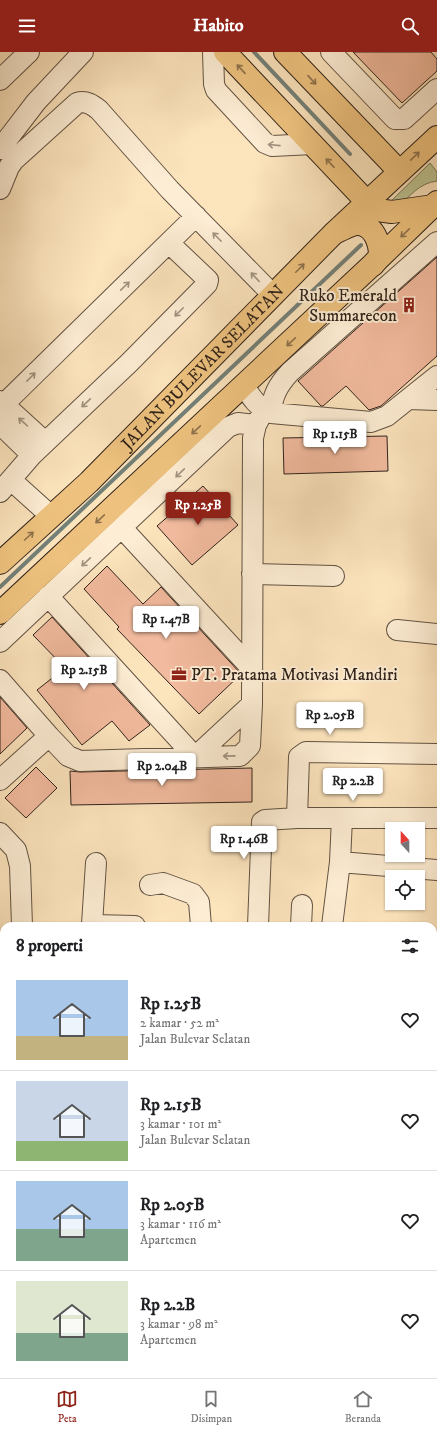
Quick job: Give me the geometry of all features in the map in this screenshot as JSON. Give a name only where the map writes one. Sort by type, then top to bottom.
[{"type":"main road","points":[[225,52],[377,210],[392,212],[435,204]]},
{"type":"main road","points":[[285,52],[399,172]]},
{"type":"main road","name":"JALAN BULEVAR SELATAN","points":[[0,563],[89,482],[273,296],[335,232],[360,194],[399,172],[437,136]]},
{"type":"main road","points":[[360,194],[361,186],[373,181],[383,170],[384,161],[380,153]]},
{"type":"main road","points":[[0,613],[244,386],[435,204]]},
{"type":"main road","points":[[335,232],[356,224],[366,227],[377,238],[380,245],[380,256],[371,266]]},
{"type":"street","points":[[0,80],[29,52]]},
{"type":"street","points":[[1,143],[82,52]]},
{"type":"street","points":[[213,52],[214,84],[216,90],[265,142],[272,146],[313,144]]},
{"type":"street","points":[[331,52],[395,120],[404,120],[437,89]]},
{"type":"street","points":[[1,186],[9,167],[14,160],[77,103],[84,102],[100,110],[196,216],[273,296]]},
{"type":"street","points":[[39,448],[1,404],[196,216]]},
{"type":"street","points":[[0,680],[68,756],[80,761],[240,756],[250,746],[252,704],[253,438],[276,389],[290,372],[437,242]]},
{"type":"street","points":[[51,516],[5,486],[39,448],[129,363],[208,282],[208,280],[169,243]]},
{"type":"street","points":[[0,642],[228,427],[263,416],[371,422],[387,416],[437,376]]},
{"type":"street","points":[[244,386],[263,416]]},
{"type":"street","points":[[409,399],[437,400]]},
{"type":"street","points":[[0,424],[39,448]]},
{"type":"street","points":[[122,528],[252,669]]},
{"type":"street","points":[[252,574],[334,576]]},
{"type":"street","points":[[48,596],[195,757]]},
{"type":"street","points":[[398,630],[437,630]]},
{"type":"street","points":[[195,757],[252,704]]},
{"type":"street","points":[[0,780],[49,736]]},
{"type":"street","points":[[297,818],[299,757],[306,752],[437,754]]},
{"type":"street","points":[[258,922],[262,822],[269,818],[437,818]]},
{"type":"street","points":[[332,922],[340,862],[342,818]]},
{"type":"street","points":[[0,833],[16,850],[20,866],[22,922]]},
{"type":"street","points":[[340,862],[437,870]]},
{"type":"street","points":[[92,922],[96,863]]},
{"type":"street","points":[[150,885],[163,883],[193,894],[199,902],[201,922]]},
{"type":"street","points":[[301,922],[302,905]]},
{"type":"green space","points":[[430,163],[437,172],[437,181],[431,182],[420,188],[410,195],[396,209],[384,208]]},
{"type":"building","points":[[353,52],[431,52],[437,59],[437,71],[402,103]]},
{"type":"building","name":"Ruko Emerald Summarecon","points":[[437,257],[437,356],[381,406],[369,410],[346,386],[323,406],[321,406],[298,381]]},
{"type":"building","points":[[387,436],[388,471],[284,474],[283,438]]},
{"type":"building","points":[[203,486],[238,525],[192,565],[157,526]]},
{"type":"building","points":[[107,566],[143,604],[161,587],[241,674],[199,714],[117,629],[119,627],[84,589]]},
{"type":"building","points":[[52,617],[150,725],[129,741],[112,721],[82,745],[37,690],[65,668],[33,635]]},
{"type":"building","points":[[0,697],[27,728],[0,754]]},
{"type":"building","points":[[36,767],[57,788],[26,818],[5,798]]},
{"type":"building","points":[[252,768],[252,802],[71,805],[70,771]]},
{"type":"waterway","points":[[254,52],[350,154]]},
{"type":"waterway","points":[[0,587],[361,245]]},
{"type":"place","name":"Ruko Emerald Summarecon","points":[[409,305]]},
{"type":"place","name":"PT. Pratama Motivasi Mandiri","points":[[179,674]]}]
